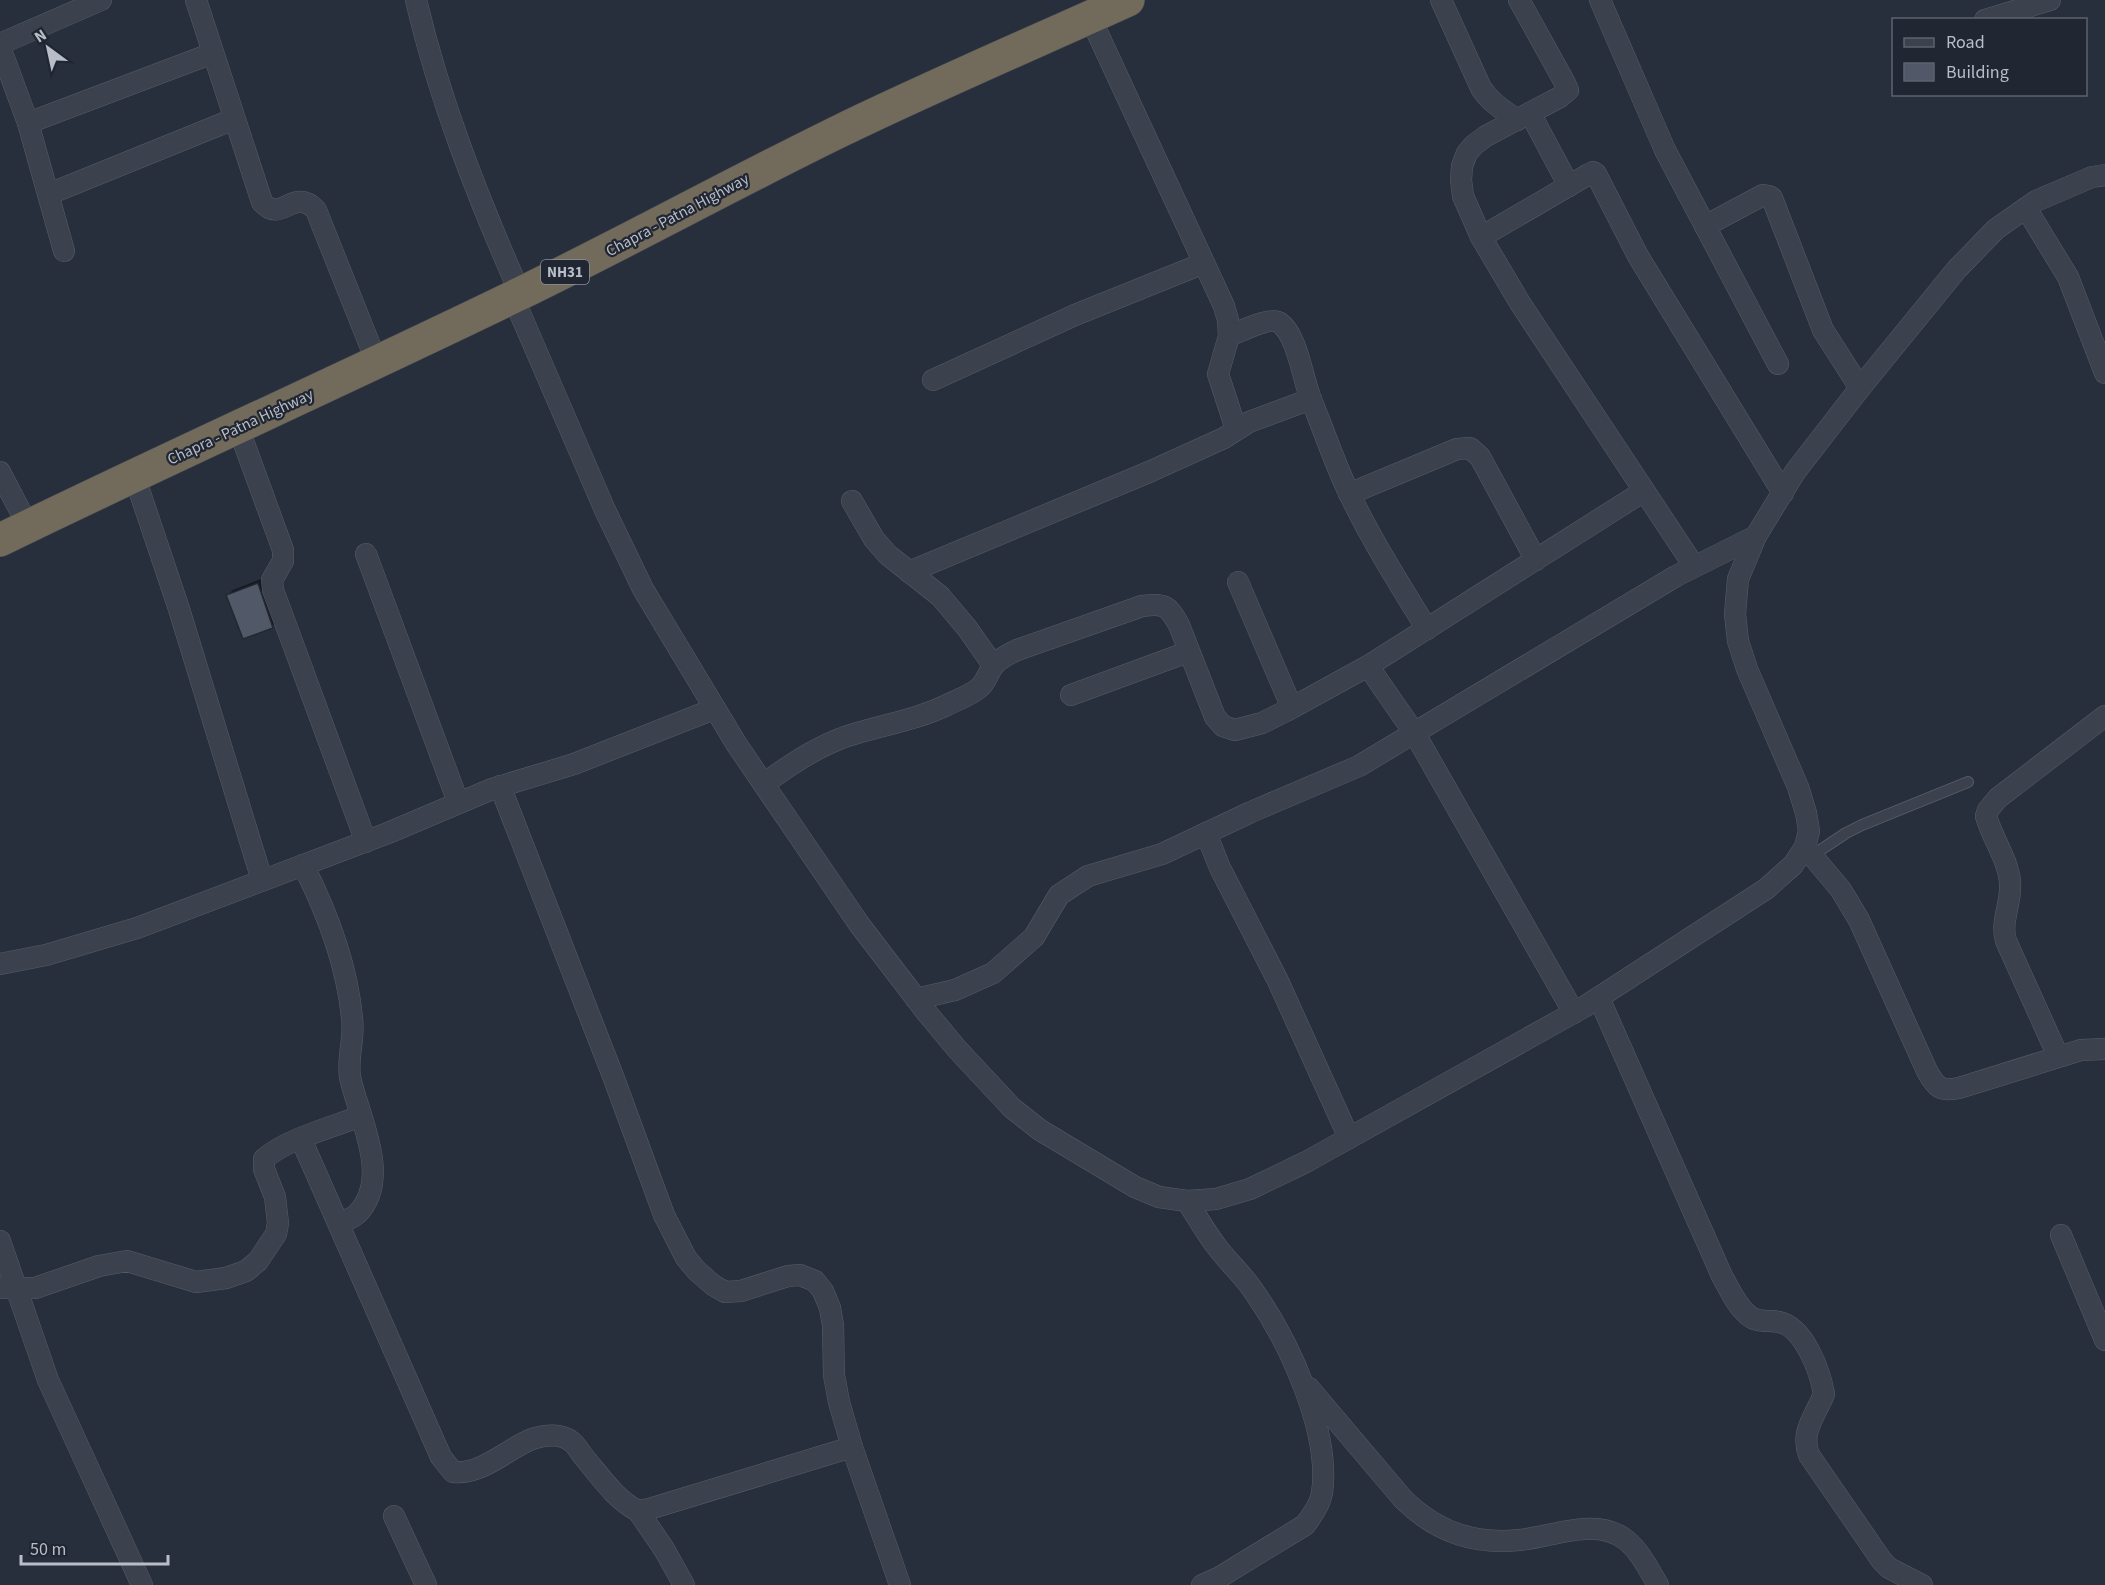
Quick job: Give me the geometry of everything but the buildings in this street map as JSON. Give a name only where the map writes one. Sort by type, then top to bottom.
[{"type":"highway","name":"Chapra - Patna Highway","points":[[14,533],[592,259],[731,185],[845,129],[1128,0]]},
{"type":"street","points":[[64,251],[28,123],[0,45],[100,0]]},
{"type":"street","points":[[196,0],[262,202],[267,208],[276,210],[299,201],[309,203],[316,210],[376,363]]},
{"type":"street","points":[[416,0],[431,60],[452,126],[516,295],[581,457],[643,589],[714,709],[859,924],[916,999],[981,1076],[1012,1108],[1040,1130],[1135,1187],[1159,1197],[1187,1201],[1216,1199],[1250,1189],[1306,1162],[1599,998],[1766,889],[1809,851]]},
{"type":"street","points":[[1441,0],[1487,98],[1496,106],[1523,116],[1569,186]]},
{"type":"street","points":[[1519,0],[1568,88],[1564,95],[1486,136],[1474,145],[1467,153],[1462,166],[1463,196],[1481,237],[1520,303],[1694,566]]},
{"type":"street","points":[[1600,0],[1665,150],[1778,364]]},
{"type":"street","points":[[1991,18],[2049,0]]},
{"type":"street","points":[[1090,17],[1224,306],[1229,336],[1218,374],[1236,429]]},
{"type":"street","points":[[28,123],[213,52]]},
{"type":"street","points":[[49,194],[234,119]]},
{"type":"street","points":[[1481,237],[1592,172],[1598,176],[1638,256],[1783,493]]},
{"type":"street","points":[[2105,175],[2092,177],[2036,201],[1996,229],[1957,269],[1795,472],[1756,536],[1738,579],[1735,614],[1738,641],[1747,669],[1798,787],[1806,813],[1809,851],[1841,890],[1859,920],[1926,1071],[1936,1085],[1944,1090],[1959,1088],[2058,1056],[2081,1050],[2105,1049]]},
{"type":"street","points":[[1705,226],[1762,195],[1772,198],[1822,330],[1860,388]]},
{"type":"street","points":[[2026,208],[2068,277],[2105,373]]},
{"type":"street","points":[[933,380],[1075,315],[1204,262]]},
{"type":"street","points":[[1229,336],[1269,320],[1278,321],[1286,329],[1349,494],[1427,629]]},
{"type":"street","points":[[909,572],[1149,472],[1224,438],[1249,422],[1311,399]]},
{"type":"street","points":[[238,427],[283,550],[283,561],[272,580],[273,590],[366,842]]},
{"type":"street","points":[[1349,494],[1457,449],[1470,448],[1480,456],[1536,560]]},
{"type":"street","points":[[0,472],[14,533]]},
{"type":"street","points":[[134,475],[179,609],[262,880]]},
{"type":"street","points":[[764,784],[794,761],[819,748],[937,709],[965,696],[980,688],[993,665],[1017,650],[1142,606],[1160,604],[1171,611],[1179,625],[1215,717],[1222,726],[1235,730],[1247,728],[1292,708],[1368,666],[1644,491]]},
{"type":"street","points":[[852,501],[874,539],[888,555],[940,596],[967,628],[993,665]]},
{"type":"street","points":[[916,999],[955,990],[993,973],[1034,937],[1055,901],[1070,886],[1088,876],[1162,854],[1359,766],[1694,566],[1756,536]]},
{"type":"street","points":[[366,555],[458,802]]},
{"type":"street","points":[[1238,582],[1292,708]]},
{"type":"street","points":[[1071,695],[1188,652]]},
{"type":"street","points":[[1368,666],[1415,734],[1574,1013]]},
{"type":"street","points":[[0,964],[46,955],[104,938],[366,842],[500,786],[585,760],[714,709]]},
{"type":"street","points":[[2058,1056],[2006,941],[2004,929],[2010,895],[2010,879],[1986,816],[1998,798],[2105,716]]},
{"type":"street","points":[[500,786],[674,1236],[697,1271],[725,1292],[741,1291],[788,1276],[800,1275],[815,1281],[823,1291],[830,1308],[833,1325],[834,1375],[839,1402],[852,1447],[900,1585]]},
{"type":"street","points":[[1206,833],[1220,868],[1278,981],[1349,1138]]},
{"type":"street","points":[[303,865],[333,933],[349,995],[354,1030],[348,1056],[350,1076],[371,1148],[373,1166],[371,1187],[366,1203],[357,1214],[339,1224]]},
{"type":"street","points":[[1599,998],[1722,1276],[1737,1303],[1749,1317],[1790,1325],[1815,1363],[1824,1394],[1806,1431],[1804,1443],[1809,1455],[1882,1561],[1889,1568],[1922,1585]]},
{"type":"street","points":[[8,1288],[35,1288],[99,1266],[127,1261],[196,1282],[226,1278],[246,1271],[258,1261],[276,1234],[278,1223],[275,1197],[264,1169],[264,1159],[272,1152],[301,1139],[361,1116]]},
{"type":"street","points":[[301,1139],[446,1466],[453,1472],[462,1473],[477,1468],[533,1439],[547,1435],[560,1436],[572,1441],[617,1496],[638,1511],[664,1549],[684,1585]]},
{"type":"street","points":[[1187,1201],[1216,1246],[1240,1273],[1266,1310],[1282,1338],[1315,1421],[1321,1465],[1322,1493],[1314,1514],[1305,1525],[1220,1577],[1202,1585]]},
{"type":"street","points":[[2061,1235],[2105,1340]]},
{"type":"street","points":[[0,1241],[8,1288],[142,1585]]},
{"type":"street","points":[[1300,1379],[1415,1511],[1444,1531],[1465,1538],[1504,1541],[1575,1530],[1606,1530],[1627,1540],[1635,1548],[1658,1585]]},
{"type":"street","points":[[638,1511],[852,1447]]},
{"type":"street","points":[[394,1516],[426,1585]]},
{"type":"lane","points":[[1809,851],[1862,825],[1968,782]]}]
